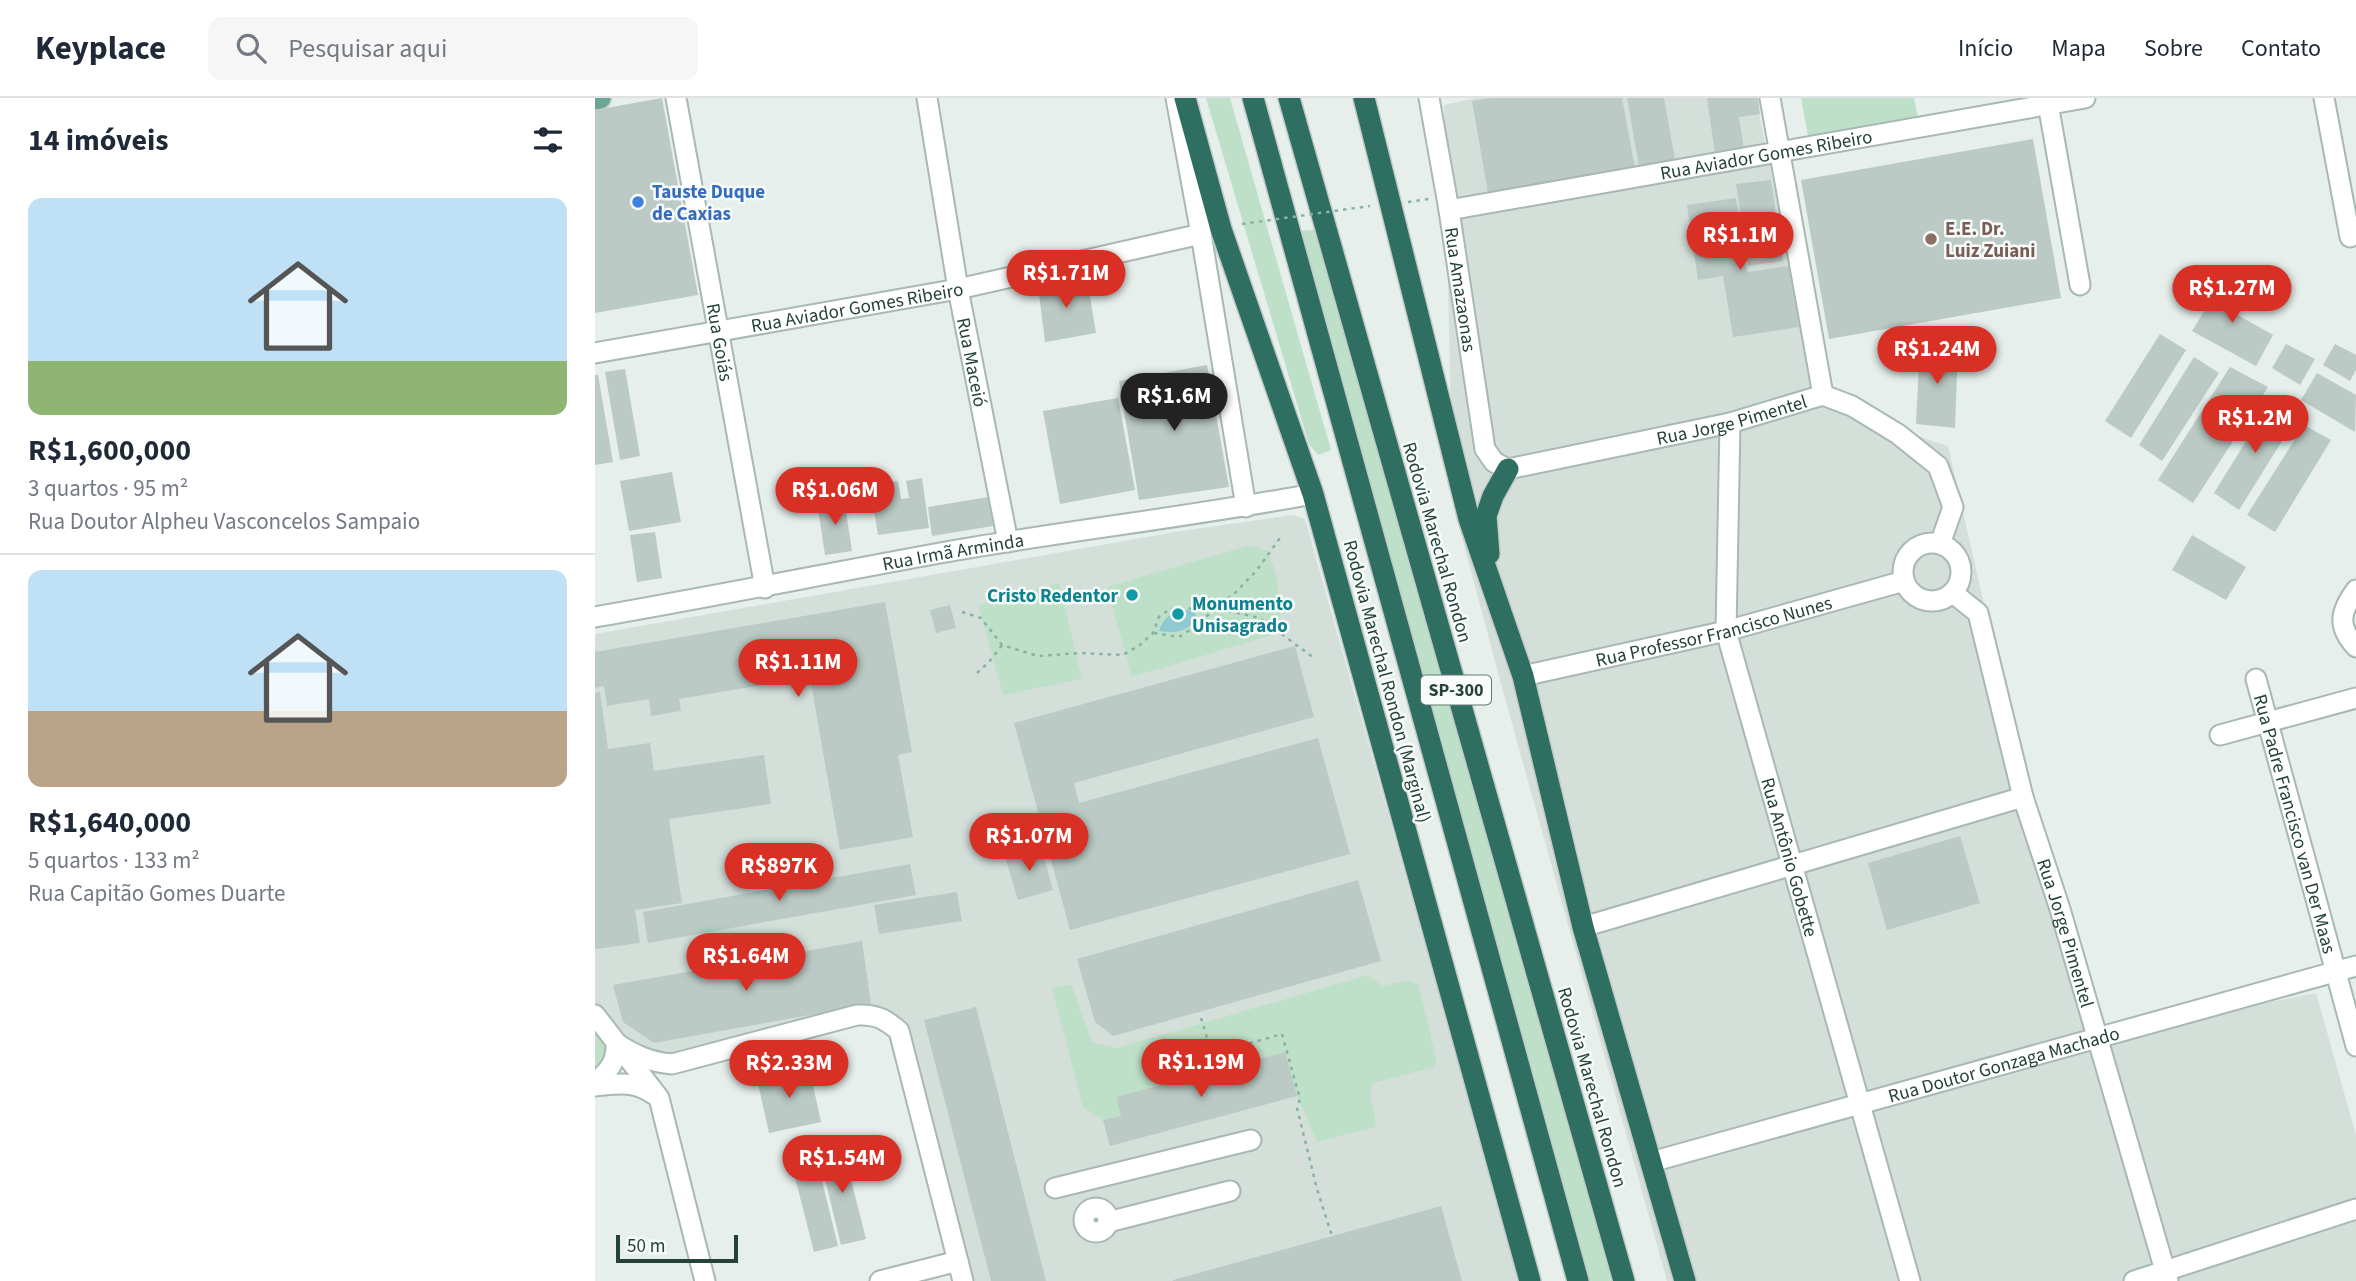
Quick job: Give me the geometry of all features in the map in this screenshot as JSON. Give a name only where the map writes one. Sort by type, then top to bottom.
[{"type":"highway","name":"Rodovia Marechal Rondon (Marginal)","points":[[1185,98],[1221,229],[1313,494],[1530,1281]]},
{"type":"highway","name":"SP-300","points":[[1253,98],[1578,1281]]},
{"type":"highway","name":"Rodovia Marechal Rondon","points":[[1289,98],[1624,1281]]},
{"type":"highway","points":[[1364,98],[1469,519],[1523,676],[1583,927],[1685,1281]]},
{"type":"highway","points":[[1491,588],[1486,516],[1493,496],[1509,468]]},
{"type":"main road","points":[[595,99],[600,98]]},
{"type":"street","name":"Rua Goiás","points":[[676,98],[765,588]]},
{"type":"street","name":"Rua Maceió","points":[[926,98],[958,289],[1009,542]]},
{"type":"street","points":[[1175,98],[1201,234],[1246,507]]},
{"type":"street","name":"Rua Amazaonas","points":[[1429,98],[1449,210],[1485,449],[1493,462],[1509,468]]},
{"type":"street","points":[[1770,98],[1822,395]]},
{"type":"street","name":"Rua Aviador Gomes Ribeiro","points":[[1449,210],[2048,101],[2085,98]]},
{"type":"street","points":[[2324,98],[2350,237]]},
{"type":"street","points":[[2048,101],[2080,285]]},
{"type":"street","name":"Rua Aviador Gomes Ribeiro","points":[[595,353],[958,289],[1201,234]]},
{"type":"street","name":"Rua Jorge Pimentel","points":[[1509,468],[1730,423],[1822,395],[1852,406],[1898,434],[1938,466],[1953,507],[1940,544]]},
{"type":"street","name":"Rua Antônio Gobette","points":[[1730,423],[1726,631],[1910,1281]]},
{"type":"street","name":"Rua Irmã Arminda","points":[[595,617],[765,588],[937,554],[1246,507],[1313,494]]},
{"type":"street","points":[[1930,543],[1940,544],[1957,555],[1962,575],[1953,593],[1937,601],[1927,601],[1911,593],[1903,568],[1912,551],[1930,543]]},
{"type":"street","name":"Rua Professor Francisco Nunes","points":[[1523,676],[1726,631],[1905,581]]},
{"type":"street","points":[[2356,590],[2342,618],[2344,633],[2356,647]]},
{"type":"street","name":"Rua Jorge Pimentel","points":[[1953,593],[1978,612],[2023,797],[2060,909],[2167,1277]]},
{"type":"street","name":"Rua Padre Francisco van Der Maas","points":[[2256,679],[2356,1046]]},
{"type":"street","points":[[2220,735],[2356,698]]},
{"type":"street","points":[[1583,927],[2023,797]]},
{"type":"street","name":"Rua Doutor Gonzaga Machado","points":[[1651,1163],[2356,966]]},
{"type":"street","points":[[615,1043],[654,1063],[679,1063],[857,1015],[873,1014],[885,1019],[899,1031],[963,1281]]},
{"type":"street","points":[[595,1015],[659,1098],[705,1281]]},
{"type":"street","points":[[595,1084],[611,1068],[615,1043]]},
{"type":"street","points":[[659,1098],[668,1076],[679,1063]]},
{"type":"street","points":[[595,1084],[627,1083],[641,1086],[659,1098]]},
{"type":"street","points":[[1055,1188],[1251,1140]]},
{"type":"street","points":[[1108,1223],[1230,1191]]},
{"type":"street","points":[[2134,1281],[2167,1277],[2356,1209]]},
{"type":"street","points":[[880,1281],[958,1261]]},
{"type":"path","points":[[1242,224],[1370,206]]},
{"type":"path","points":[[1153,633],[1179,637],[1235,593],[1257,570],[1280,538]]},
{"type":"path","points":[[962,612],[981,618],[1002,645],[1038,656],[1123,654],[1140,645],[1153,633],[1159,617],[1170,609],[1216,608],[1260,618],[1314,658]]},
{"type":"path","points":[[977,673],[1002,645]]},
{"type":"path","points":[[1201,1018],[1212,1054],[1282,1034],[1300,1099],[1297,1108],[1317,1189],[1332,1236]]},
{"type":"shaded area","points":[[1476,98],[1756,98],[1818,403],[1948,446],[2018,754],[2108,1034],[2316,993],[2356,1135],[2356,1281],[1667,1281],[1453,504],[1444,105]]},
{"type":"shaded area","points":[[1293,515],[1305,519],[1520,1281],[974,1281],[903,1026],[871,1011],[652,1067],[595,1010],[595,634],[1181,531]]},
{"type":"green space","points":[[1206,98],[1230,98],[1331,450],[1318,455],[1309,444]]},
{"type":"green space","points":[[1801,98],[1914,98],[1919,124],[1809,141]]},
{"type":"green space","points":[[1323,229],[1614,1281],[1590,1281],[1298,231]]},
{"type":"green space","points":[[1250,545],[1268,551],[1277,578],[1282,632],[1132,677],[1107,587]]},
{"type":"green space","points":[[1059,583],[1082,679],[1003,695],[978,605]]},
{"type":"green space","points":[[1368,975],[1382,986],[1409,980],[1418,984],[1437,1061],[1434,1067],[1373,1083],[1371,1094],[1375,1127],[1317,1142],[1297,1096],[1284,1052],[1116,1097],[1121,1116],[1103,1120],[1083,1107],[1052,988],[1072,986],[1092,1042],[1116,1048]]},
{"type":"green space","points":[[595,1025],[607,1056],[595,1076]]},
{"type":"water","points":[[1180,610],[1196,613],[1187,628],[1177,632],[1159,631],[1167,618]]},
{"type":"building","name":"Tauste Duque de Caxias","points":[[662,98],[698,295],[595,313],[595,110]]},
{"type":"building","points":[[1491,98],[1622,98],[1635,168],[1488,193],[1472,101]]},
{"type":"building","points":[[1627,98],[1664,98],[1675,160],[1639,166]]},
{"type":"building","points":[[1707,98],[1758,98],[1760,114],[1739,117],[1744,149],[1715,154]]},
{"type":"building","name":"E.E. Dr. Luiz Zuiani","points":[[2033,139],[2061,298],[1829,339],[1801,180]]},
{"type":"building","points":[[1771,180],[1783,261],[1748,266],[1736,184]]},
{"type":"building","points":[[1736,198],[1747,272],[1789,266],[1799,327],[1733,337],[1723,276],[1698,280],[1687,205]]},
{"type":"building","points":[[1087,279],[1096,333],[1045,342],[1038,286]]},
{"type":"building","points":[[2224,279],[2248,291],[2236,314],[2273,335],[2256,366],[2192,331]]},
{"type":"building","points":[[2160,334],[2186,350],[2131,438],[2105,421]]},
{"type":"building","points":[[1920,344],[1958,346],[1955,428],[1916,424]]},
{"type":"building","points":[[2286,344],[2315,359],[2300,385],[2272,368]]},
{"type":"building","points":[[2335,344],[2356,355],[2356,370],[2350,381],[2323,365]]},
{"type":"building","points":[[2194,357],[2219,373],[2162,461],[2139,445]]},
{"type":"building","points":[[1207,365],[1229,487],[1139,500],[1119,381]]},
{"type":"building","points":[[2230,367],[2268,387],[2193,503],[2158,480]]},
{"type":"building","points":[[625,369],[640,456],[620,460],[605,372]]},
{"type":"building","points":[[2317,373],[2356,395],[2355,432],[2301,400]]},
{"type":"building","points":[[595,375],[598,375],[613,462],[595,465]]},
{"type":"building","points":[[1118,398],[1135,490],[1060,504],[1043,411]]},
{"type":"building","points":[[2271,401],[2297,417],[2239,510],[2214,493]]},
{"type":"building","points":[[2304,425],[2331,440],[2275,532],[2247,515]]},
{"type":"building","points":[[672,472],[681,522],[629,531],[620,481]]},
{"type":"building","points":[[922,478],[929,528],[878,535],[870,485],[898,481],[901,499],[909,498],[906,481]]},
{"type":"building","points":[[988,497],[993,526],[932,536],[928,507]]},
{"type":"building","points":[[844,498],[852,551],[825,555],[817,502]]},
{"type":"building","points":[[655,532],[662,578],[637,582],[630,535]]},
{"type":"building","points":[[2192,535],[2246,567],[2226,600],[2172,570]]},
{"type":"building","points":[[885,602],[912,752],[898,755],[913,837],[840,850],[810,677],[679,699],[681,711],[651,716],[649,699],[607,706],[604,686],[595,688],[595,652]]},
{"type":"building","points":[[950,605],[956,628],[936,633],[930,610]]},
{"type":"building","points":[[1295,646],[1314,717],[1074,783],[1079,803],[1318,738],[1350,854],[1070,930],[1014,723]]},
{"type":"building","points":[[600,692],[608,749],[650,743],[654,771],[764,755],[771,804],[669,819],[682,903],[635,910],[640,943],[595,949],[595,693]]},
{"type":"building","points":[[1960,836],[1980,903],[1887,930],[1868,863]]},
{"type":"building","points":[[1041,847],[1053,890],[1018,900],[1005,857]]},
{"type":"building","points":[[910,864],[916,895],[648,943],[643,912]]},
{"type":"building","points":[[1358,880],[1381,961],[1113,1036],[1095,1022],[1077,959]]},
{"type":"building","points":[[957,892],[962,921],[879,934],[874,905]]},
{"type":"building","points":[[862,941],[871,1004],[654,1043],[623,1022],[613,985]]},
{"type":"building","points":[[976,1007],[1046,1281],[991,1281],[924,1020]]},
{"type":"building","points":[[1285,1052],[1297,1096],[1110,1146],[1103,1120],[1121,1116],[1116,1097]]},
{"type":"building","points":[[809,1067],[821,1122],[769,1133],[757,1079]]},
{"type":"building","points":[[842,1144],[866,1239],[841,1245],[818,1150]]},
{"type":"building","points":[[815,1152],[838,1246],[814,1252],[790,1158]]},
{"type":"building","points":[[1441,1206],[1462,1281],[1173,1281],[1173,1280]]},
{"type":"place","name":"Tauste Duque de Caxias","points":[[638,202]]},
{"type":"place","name":"E.E. Dr. Luiz Zuiani","points":[[1931,239]]},
{"type":"place","name":"Cristo Redentor","points":[[1132,595]]},
{"type":"place","name":"Monumento Unisagrado","points":[[1178,614]]}]
